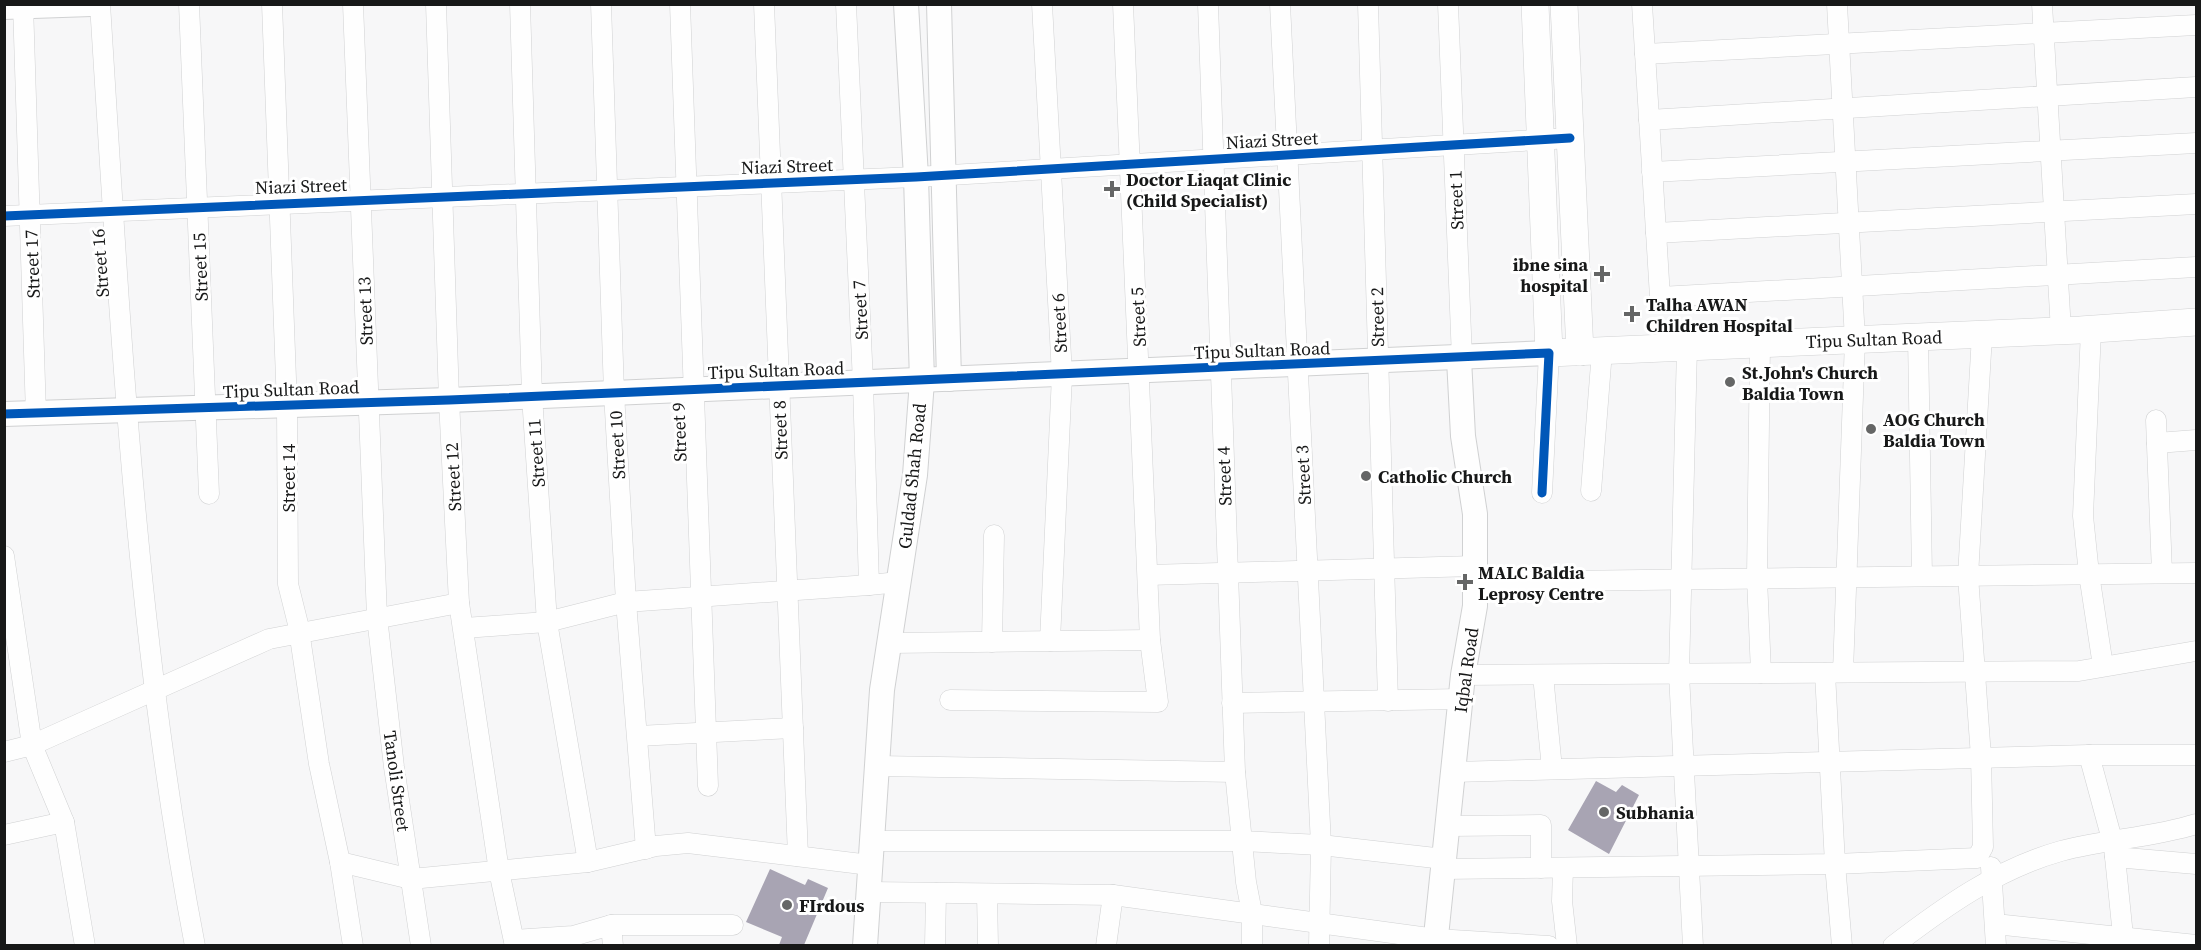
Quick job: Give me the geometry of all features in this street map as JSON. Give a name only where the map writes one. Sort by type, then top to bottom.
[{"type":"main road","points":[[1535,4],[1549,353]]},
{"type":"main road","points":[[1564,4],[1570,138],[1591,351]]},
{"type":"main road","name":"Tipu Sultan Road","points":[[1549,353],[2091,330],[2196,322]]},
{"type":"street","points":[[17,6],[91,4]]},
{"type":"street","name":"Street 16","points":[[100,4],[125,412],[155,691],[177,852],[195,945]]},
{"type":"street","name":"Street 15","points":[[189,4],[209,494]]},
{"type":"street","name":"Street 14","points":[[272,4],[287,406],[288,584],[319,764],[340,862],[353,945]]},
{"type":"street","name":"Street 13","points":[[353,4],[377,617]]},
{"type":"street","name":"Street 12","points":[[436,4],[449,400],[459,603],[500,871],[514,943]]},
{"type":"street","name":"Street 11","points":[[520,4],[532,396],[547,622],[588,862]]},
{"type":"street","name":"Street 10","points":[[601,4],[614,393],[626,602],[646,849]]},
{"type":"street","name":"Street 9","points":[[680,4],[708,786]]},
{"type":"street","name":"Street 8","points":[[764,4],[798,856]]},
{"type":"street","name":"Street 7","points":[[846,4],[863,383],[869,585]]},
{"type":"street","name":"Guldad Shah Road","points":[[865,945],[882,690],[915,475],[922,381],[916,177],[906,4]]},
{"type":"street","points":[[939,4],[949,380]]},
{"type":"street","name":"Street 6","points":[[1042,4],[1062,375],[1050,641]]},
{"type":"street","name":"Street 5","points":[[950,700],[1158,702],[1150,640],[1141,372],[1123,4]]},
{"type":"street","name":"Street 4","points":[[1208,4],[1235,772],[1252,913],[1252,945]]},
{"type":"street","name":"Street 3","points":[[1280,4],[1285,156],[1298,365],[1321,844],[1319,945]]},
{"type":"street","name":"Street 2","points":[[1368,4],[1388,701]]},
{"type":"street","name":"Street 1","points":[[1448,4],[1461,359]]},
{"type":"street","points":[[1642,4],[1660,297],[2196,267]]},
{"type":"street","points":[[1837,4],[1855,340],[1845,577],[1834,672],[1831,762],[1835,864],[1842,945]]},
{"type":"street","points":[[2042,4],[2061,331]]},
{"type":"street","name":"Street 17","points":[[17,6],[30,215],[36,415]]},
{"type":"street","points":[[1645,54],[2196,25]]},
{"type":"street","points":[[1649,120],[2196,87]]},
{"type":"street","name":"Niazi Street","points":[[4,216],[916,177],[1570,138]]},
{"type":"street","points":[[1652,172],[2196,143]]},
{"type":"street","points":[[1656,233],[2196,204]]},
{"type":"street","points":[[2091,330],[2084,516],[2089,574],[2103,666]]},
{"type":"street","points":[[1982,335],[1968,576],[1981,758],[1982,853],[1990,862],[1993,879],[1996,945]]},
{"type":"street","points":[[1918,337],[1922,576]]},
{"type":"street","points":[[1760,344],[1757,578],[1761,673]]},
{"type":"street","points":[[1687,347],[1680,674],[1693,945]]},
{"type":"street","points":[[1591,351],[1591,491]]},
{"type":"street","points":[[1542,493],[1549,353]]},
{"type":"street","name":"Tipu Sultan Road","points":[[4,414],[36,415],[449,400],[1461,359],[1549,353]]},
{"type":"street","name":"Iqbal Road","points":[[1436,942],[1463,675],[1475,606],[1475,514],[1464,436],[1461,359]]},
{"type":"street","points":[[2156,420],[2162,573]]},
{"type":"street","points":[[2157,443],[2196,440]]},
{"type":"street","points":[[992,642],[994,535]]},
{"type":"street","points":[[4,556],[32,745],[64,822],[85,945]]},
{"type":"street","points":[[1148,575],[1384,568],[1475,574],[1683,579],[2196,573]]},
{"type":"street","points":[[464,628],[547,622],[626,602],[899,582]]},
{"type":"street","points":[[4,752],[32,745],[269,639],[459,603]]},
{"type":"street","name":"Tanoli Street","points":[[377,617],[394,766],[421,945]]},
{"type":"street","points":[[890,643],[1150,640]]},
{"type":"street","points":[[1463,675],[2079,670],[2196,651]]},
{"type":"street","points":[[1543,675],[1552,769]]},
{"type":"street","points":[[1232,703],[1461,699]]},
{"type":"street","points":[[638,736],[793,728]]},
{"type":"street","points":[[2089,754],[2114,848],[2124,941]]},
{"type":"street","points":[[1454,772],[2089,754],[2196,755]]},
{"type":"street","points":[[877,766],[1235,772]]},
{"type":"street","points":[[4,835],[64,822]]},
{"type":"street","points":[[1893,945],[1954,899],[1993,879],[2059,852],[2114,848],[2196,824]]},
{"type":"street","points":[[1448,826],[1541,825],[1540,868]]},
{"type":"street","points":[[872,841],[1321,844],[1444,864],[1540,868],[1835,864],[1977,858],[1982,853]]},
{"type":"street","points":[[340,862],[411,879],[588,862],[646,849],[688,843],[870,865]]},
{"type":"street","points":[[2114,848],[2196,864]]},
{"type":"street","points":[[1563,868],[1562,901],[1567,945]]},
{"type":"street","points":[[869,892],[1113,895],[1252,913],[1436,942],[1549,945]]},
{"type":"street","points":[[936,893],[936,945]]},
{"type":"street","points":[[987,894],[988,945]]},
{"type":"street","points":[[1106,945],[1113,895]]},
{"type":"street","points":[[1995,924],[2124,941],[2196,945]]},
{"type":"street","points":[[514,943],[573,936],[611,925],[733,925]]},
{"type":"street","points":[[611,925],[614,945]]},
{"type":"building","name":"Subhania","points":[[1596,781],[1616,792],[1622,785],[1639,795],[1609,854],[1568,830]]},
{"type":"building","name":"FIrdous","points":[[770,869],[805,885],[808,879],[828,888],[804,945],[779,945],[782,937],[746,922]]},
{"type":"cycle path","points":[[4,216],[916,177],[1570,138]]},
{"type":"cycle path","points":[[4,414],[449,400],[1549,353],[1542,493]]},
{"type":"place","name":"Doctor Liaqat Clinic (Child Specialist)","points":[[1112,189]]},
{"type":"place","name":"ibne sina hospital","points":[[1602,274]]},
{"type":"place","name":"Talha AWAN Children Hospital","points":[[1632,314]]},
{"type":"place","name":"St.John's Church Baldia Town","points":[[1730,382]]},
{"type":"place","name":"AOG Church Baldia Town","points":[[1871,429]]},
{"type":"place","name":"Catholic Church","points":[[1366,476]]},
{"type":"place","name":"MALC Baldia Leprosy Centre","points":[[1465,582]]},
{"type":"place","name":"Subhania","points":[[1604,812]]},
{"type":"place","name":"FIrdous","points":[[787,905]]}]
